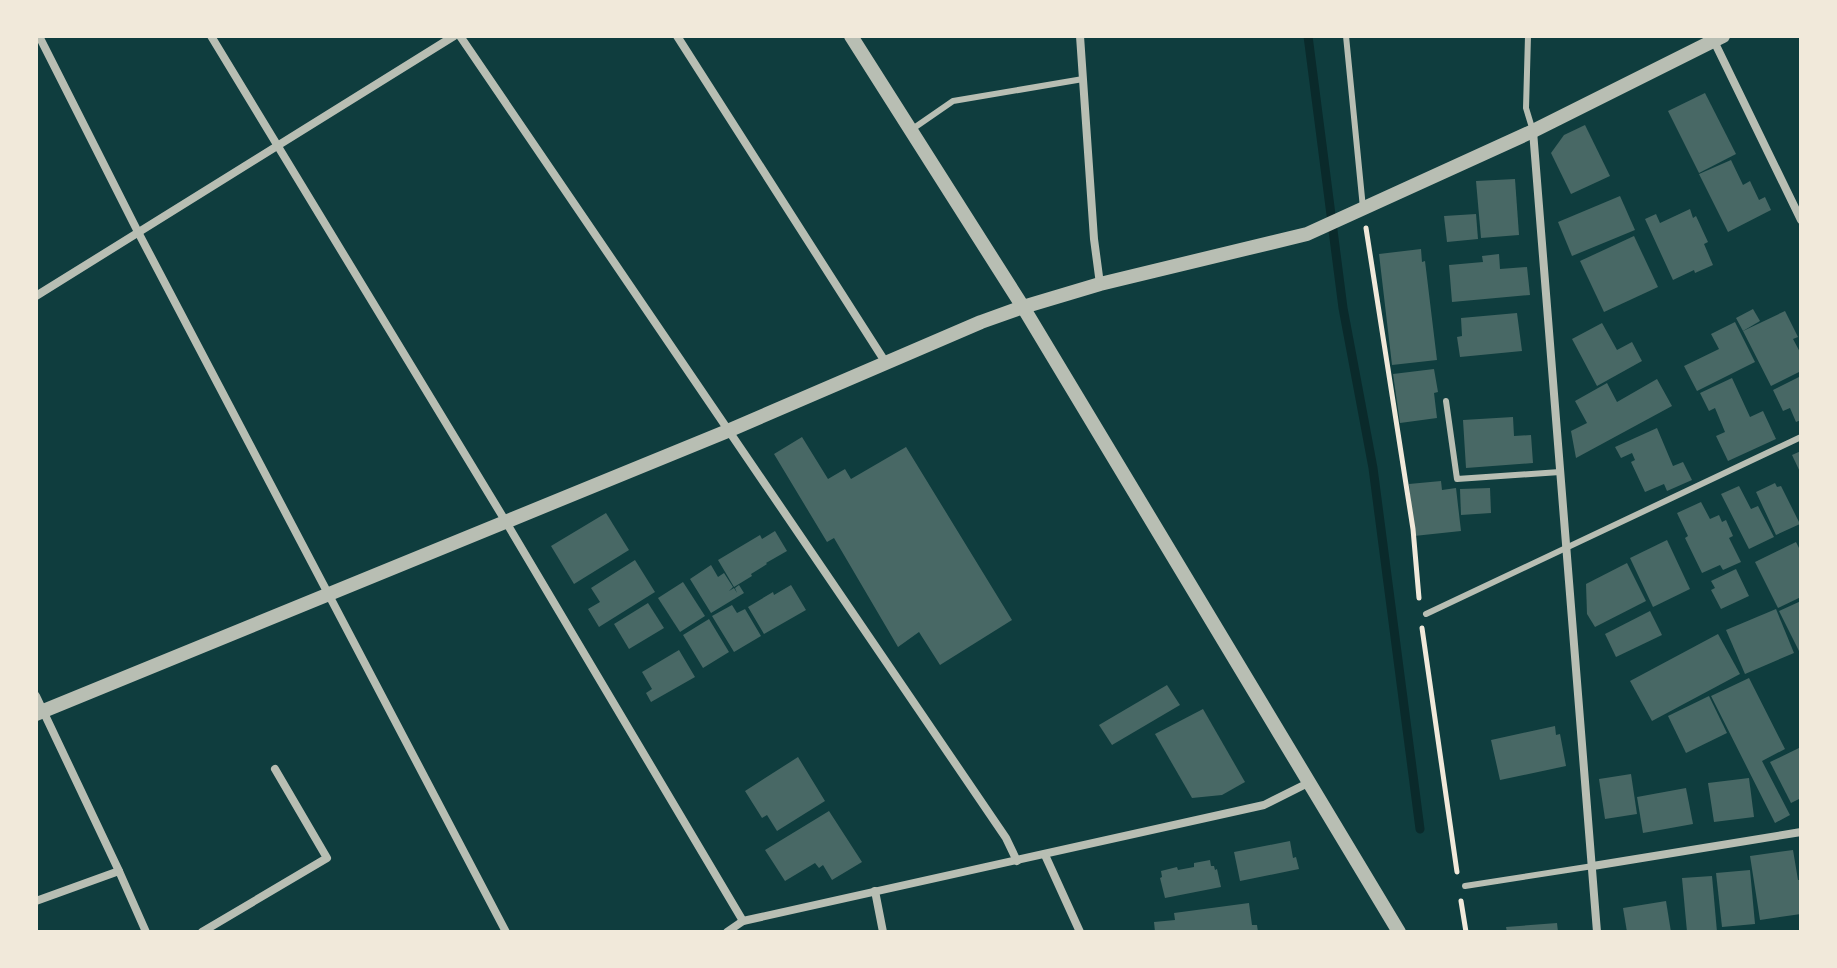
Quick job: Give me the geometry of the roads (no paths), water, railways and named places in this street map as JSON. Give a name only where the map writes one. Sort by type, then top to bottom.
[{"type":"street","points":[[39,36],[138,232],[506,932]]},
{"type":"street","points":[[211,36],[506,522],[743,921]]},
{"type":"street","points":[[36,296],[454,36]]},
{"type":"street","points":[[460,36],[1006,838],[1017,861]]},
{"type":"street","points":[[677,36],[886,363]]},
{"type":"street","points":[[851,36],[1023,307],[1399,932]]},
{"type":"street","points":[[1080,36],[1100,284]]},
{"type":"street","points":[[40,712],[730,430],[981,322],[1100,284],[1307,234],[1533,131],[1716,37],[1801,220]]},
{"type":"street","points":[[1533,131],[1597,932]]},
{"type":"street","points":[[36,696],[40,712],[146,932]]},
{"type":"street","points":[[202,932],[327,858],[275,769]]},
{"type":"street","points":[[727,932],[743,921],[1264,805],[1308,783]]},
{"type":"street","points":[[1593,866],[1801,832]]},
{"type":"street","points":[[1045,855],[1080,932]]},
{"type":"street","points":[[36,901],[119,871]]},
{"type":"street","points":[[875,891],[883,932]]},
{"type":"lane","points":[[1346,36],[1359,212]]},
{"type":"lane","points":[[1528,36],[1526,108],[1533,131]]},
{"type":"lane","points":[[911,130],[953,101],[1083,79]]},
{"type":"lane","points":[[1446,401],[1457,479],[1560,472]]},
{"type":"lane","points":[[1423,616],[1801,437]]},
{"type":"lane","points":[[1465,886],[1593,866]]},
{"type":"waterway","points":[[1308,36],[1343,308],[1373,468],[1420,829]]}]
